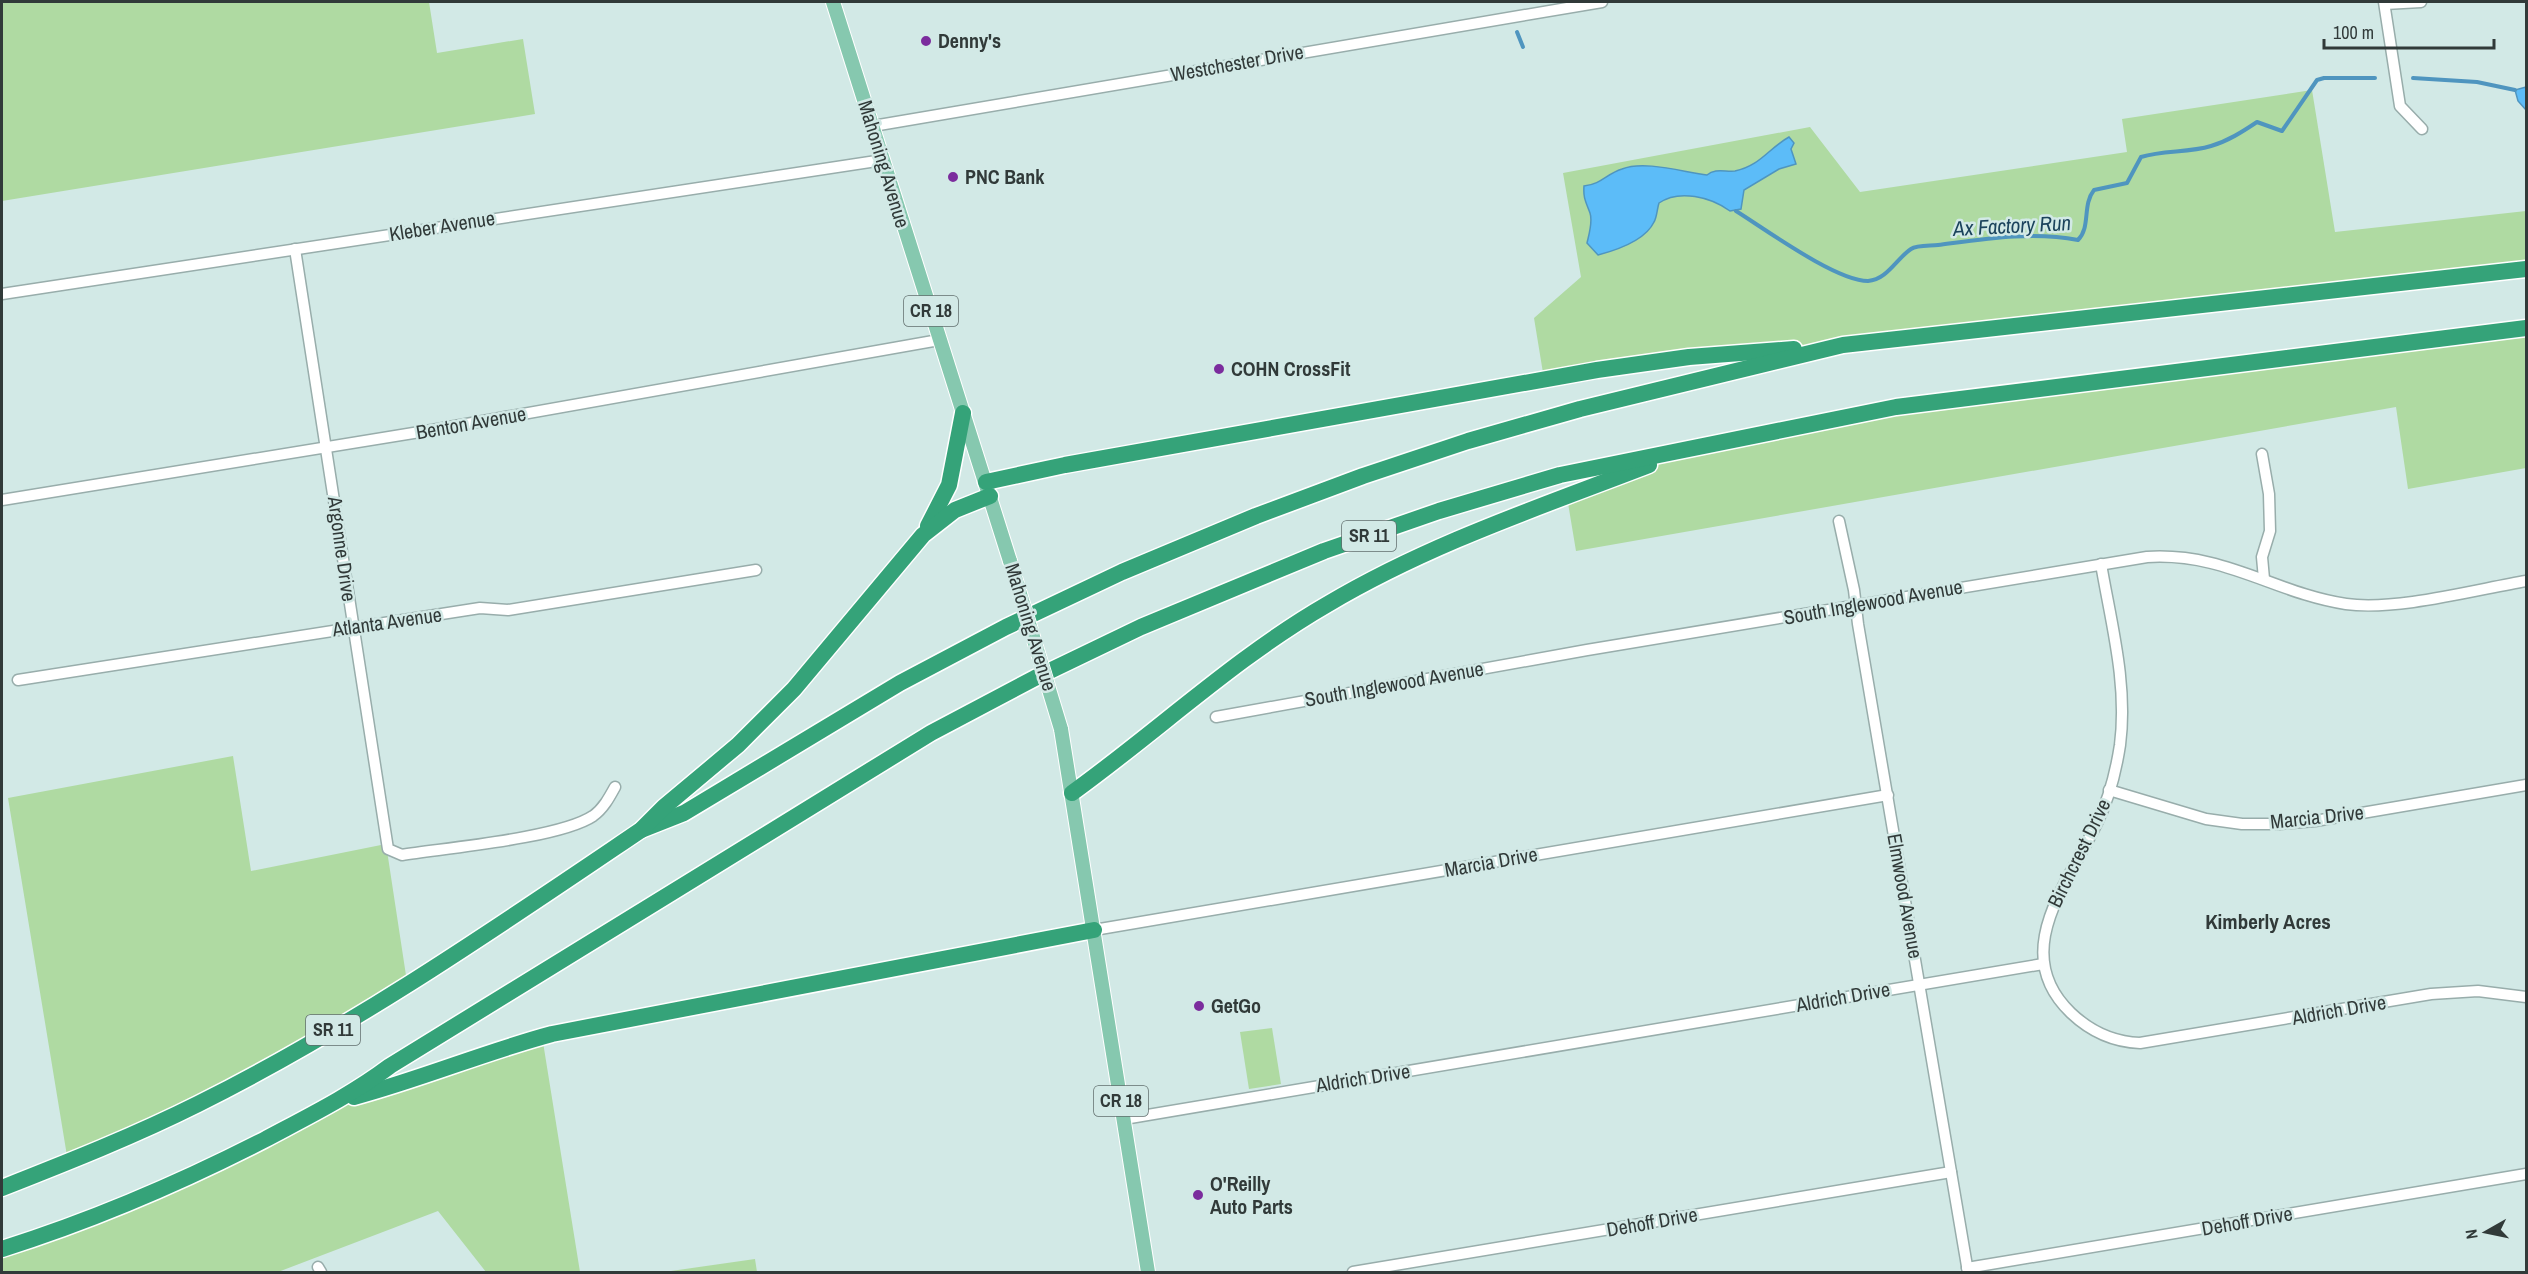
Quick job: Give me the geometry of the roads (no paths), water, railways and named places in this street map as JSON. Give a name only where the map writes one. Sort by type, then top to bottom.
[{"type":"highway","name":"SR 11","points":[[2,1188],[144,1130],[276,1063],[372,1005],[641,830],[694,807],[900,683],[1006,627],[1132,568],[1256,516],[1468,441],[1580,409],[1843,345],[2526,269]]},
{"type":"highway","name":"SR 11","points":[[2,1249],[76,1226],[158,1191],[339,1101],[398,1061],[873,766],[1074,658],[1232,587],[1439,511],[1560,475],[1805,424],[1979,395],[2526,328]]},
{"type":"highway","points":[[641,830],[664,807],[738,745],[794,689],[923,535],[955,510],[988,489],[1065,465],[1597,370],[1689,357],[1843,345]]},
{"type":"highway","points":[[923,535],[949,485],[963,413]]},
{"type":"highway","points":[[1072,793],[1254,652],[1328,603],[1469,534],[1693,448]]},
{"type":"highway","points":[[339,1101],[403,1084],[505,1047],[563,1031],[1094,930]]},
{"type":"main road","name":"Mahoning Avenue","points":[[833,2],[1052,693],[1072,793],[1148,1272]]},
{"type":"street","name":"Westchester Drive","points":[[873,126],[1602,2]]},
{"type":"street","points":[[2421,2],[2384,3],[2400,106],[2422,129]]},
{"type":"street","name":"Kleber Avenue","points":[[2,294],[883,160]]},
{"type":"street","name":"Argonne Drive","points":[[295,249],[388,849],[402,855],[528,835],[572,825],[593,816],[604,806],[615,787]]},
{"type":"street","name":"Benton Avenue","points":[[2,500],[327,448],[939,340]]},
{"type":"street","points":[[2262,454],[2269,494],[2270,531],[2262,557],[2264,579]]},
{"type":"street","name":"Elmwood Avenue","points":[[1839,521],[1856,605],[1967,1270]]},
{"type":"street","name":"South Inglewood Avenue","points":[[1216,717],[1284,703],[2147,556],[2180,556],[2210,561],[2326,600],[2371,605],[2526,581]]},
{"type":"street","name":"Birchcrest Drive","points":[[2043,964],[2043,942],[2050,912],[2097,824],[2109,790],[2120,746],[2122,700],[2101,564]]},
{"type":"street","name":"Atlanta Avenue","points":[[18,680],[480,608],[508,610],[756,570]]},
{"type":"street","name":"Marcia Drive","points":[[2109,790],[2206,819],[2279,824],[2315,821],[2526,785]]},
{"type":"street","name":"Marcia Drive","points":[[1094,930],[1888,795]]},
{"type":"street","name":"Aldrich Drive","points":[[1124,1119],[2043,964],[2055,993],[2082,1023],[2106,1037],[2132,1042],[2155,1042],[2439,993],[2478,991],[2526,997]]},
{"type":"street","name":"Dehoff Drive","points":[[1353,1272],[1951,1172]]},
{"type":"street","name":"Dehoff Drive","points":[[1967,1270],[2526,1174]]},
{"type":"water","points":[[2526,87],[2526,110],[2518,101],[2515,90]]},
{"type":"water","points":[[1789,137],[1794,143],[1791,149],[1796,164],[1779,169],[1744,190],[1741,209],[1730,211],[1714,202],[1695,196],[1676,196],[1659,203],[1650,229],[1630,244],[1598,255],[1587,243],[1591,220],[1584,197],[1584,186],[1631,167],[1652,166],[1707,175],[1717,171],[1744,169]]},
{"type":"waterway","name":"Ax Factory Run","points":[[1517,32],[1523,47]]},
{"type":"waterway","name":"Ax Factory Run","points":[[1736,211],[1820,264],[1854,279],[1868,281],[1881,277],[1906,253],[1917,247],[2026,236],[2078,240],[2084,229],[2088,202],[2094,190],[2127,183],[2141,157],[2211,146],[2229,139],[2257,122],[2282,131],[2317,80],[2375,78]]},
{"type":"waterway","name":"Ax Factory Run","points":[[2413,78],[2477,82],[2515,90]]},
{"type":"place","name":"Denny's","points":[[926,41]]},
{"type":"place","name":"PNC Bank","points":[[953,177]]},
{"type":"place","name":"COHN CrossFit","points":[[1219,369]]},
{"type":"place","name":"GetGo","points":[[1199,1006]]},
{"type":"place","name":"O'Reilly Auto Parts","points":[[1198,1195]]},
{"type":"district","name":"Kimberly Acres","points":[[2268,922]]}]
